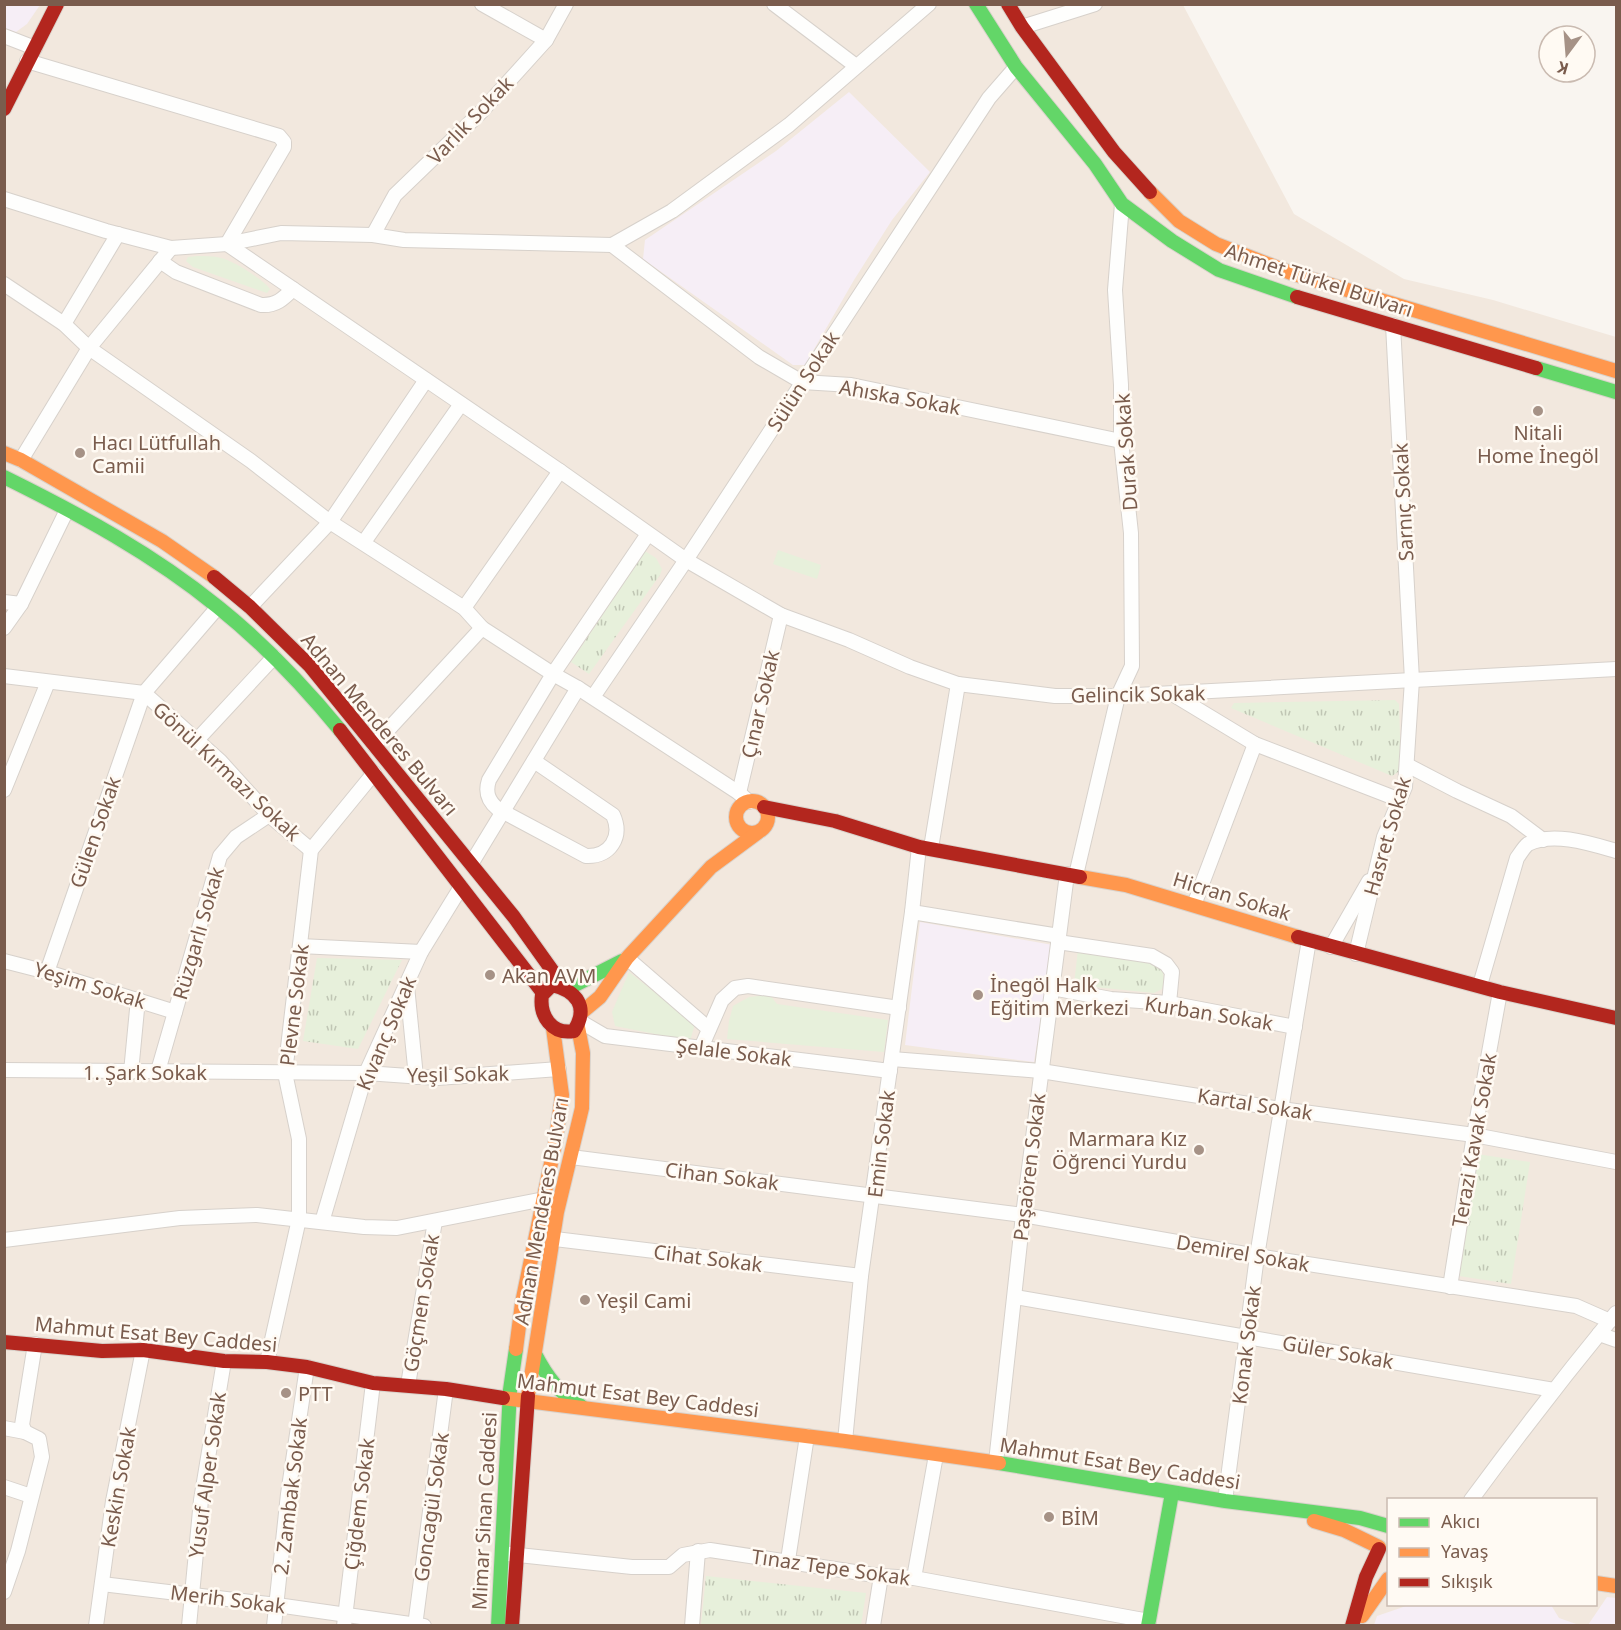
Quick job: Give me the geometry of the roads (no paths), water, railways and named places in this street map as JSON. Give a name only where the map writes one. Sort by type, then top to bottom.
[{"type":"main road","points":[[4,109],[57,4]]},
{"type":"main road","name":"Ahmet Türkel Bulvarı","points":[[976,4],[1016,67],[1095,164],[1122,204],[1172,241],[1219,270],[1278,291],[1617,392]]},
{"type":"main road","name":"Ahmet Türkel Bulvarı","points":[[1008,4],[1022,27],[1114,152],[1179,221],[1216,244],[1291,273],[1617,371]]},
{"type":"main road","name":"Adnan Menderes Bulvarı","points":[[4,453],[21,460],[162,541],[220,581],[250,607],[310,666],[514,917],[566,988]]},
{"type":"main road","name":"Adnan Menderes Bulvarı","points":[[4,477],[157,562],[218,607],[274,657],[374,773],[543,993]]},
{"type":"main road","points":[[711,867],[727,838],[744,797],[764,807],[835,821]]},
{"type":"main road","points":[[580,1020],[576,997],[566,988],[552,985],[543,993],[541,1002],[544,1014],[553,1028],[560,1032],[574,1031],[627,958],[711,867],[761,830],[768,817],[764,807]]},
{"type":"main road","points":[[736,817],[743,830],[761,830],[795,822],[835,821]]},
{"type":"main road","name":"Hicran Sokak","points":[[835,821],[925,848],[1126,885],[1356,954],[1500,992],[1617,1018]]},
{"type":"main road","points":[[566,988],[600,974],[627,958]]},
{"type":"main road","name":"Adnan Menderes Bulvarı","points":[[527,1402],[555,1239],[557,1212],[582,1108],[583,1053],[580,1020]]},
{"type":"main road","name":"Adnan Menderes Bulvarı","points":[[509,1399],[522,1303],[556,1139],[562,1095],[553,1028]]},
{"type":"main road","name":"Mahmut Esat Bey Caddesi","points":[[4,1342],[102,1352],[143,1350],[224,1361],[267,1362],[307,1367],[373,1383],[408,1384],[527,1402],[845,1441],[996,1462],[1265,1507]]},
{"type":"main road","points":[[535,1354],[546,1376],[563,1396],[586,1408]]},
{"type":"main road","name":"Mimar Sinan Caddesi","points":[[498,1626],[509,1399]]},
{"type":"main road","name":"Mimar Sinan Caddesi","points":[[512,1626],[527,1402]]},
{"type":"main road","points":[[1149,1623],[1172,1493]]},
{"type":"main road","points":[[1265,1507],[1300,1509],[1360,1518],[1387,1525]]},
{"type":"main road","points":[[1265,1507],[1344,1530],[1379,1548],[1386,1564]]},
{"type":"main road","points":[[1354,1626],[1368,1567],[1379,1548],[1382,1532],[1387,1526]]},
{"type":"main road","points":[[1354,1626],[1387,1582]]},
{"type":"main road","points":[[1597,1583],[1616,1583]]},
{"type":"street","points":[[482,4],[546,40]]},
{"type":"street","name":"Varlık Sokak","points":[[373,235],[395,195],[481,112],[546,40],[566,4]]},
{"type":"street","points":[[774,4],[856,66]]},
{"type":"street","points":[[4,199],[171,248],[227,244],[281,233],[373,235],[404,240],[612,246],[672,211],[789,125],[929,4]]},
{"type":"street","points":[[1022,27],[1095,4]]},
{"type":"street","points":[[4,36],[35,48]]},
{"type":"street","points":[[27,62],[279,136],[284,142],[284,147],[227,244]]},
{"type":"street","name":"Sülün Sokak","points":[[593,697],[686,560],[990,98],[1016,67]]},
{"type":"street","name":"Durak Sokak","points":[[1118,696],[1132,666],[1131,533],[1121,441],[1121,385],[1115,290],[1122,204]]},
{"type":"street","points":[[64,324],[118,234]]},
{"type":"street","name":"Gelincik Sokak","points":[[227,244],[560,471],[686,560],[782,615],[958,684],[1055,696],[1174,695],[1617,669]]},
{"type":"street","name":"Ahıska Sokak","points":[[612,246],[759,357],[802,382],[851,386],[1121,441]]},
{"type":"street","points":[[21,460],[89,348],[171,248]]},
{"type":"street","points":[[160,261],[176,272],[261,305],[279,302],[293,289]]},
{"type":"street","points":[[4,284],[64,324],[89,348],[251,461],[330,522],[464,608],[482,628],[593,697],[744,797]]},
{"type":"street","name":"Sarnıç Sokak","points":[[1394,325],[1412,680]]},
{"type":"street","points":[[250,607],[330,522],[426,380]]},
{"type":"street","points":[[364,542],[461,404]]},
{"type":"street","points":[[464,608],[560,471]]},
{"type":"street","points":[[4,628],[21,603],[67,510]]},
{"type":"street","points":[[534,761],[613,815],[617,829],[614,843],[610,848],[599,855],[586,856],[502,811],[489,801],[487,785],[553,674],[648,534]]},
{"type":"street","points":[[4,602],[21,603]]},
{"type":"street","points":[[4,676],[144,693],[218,607]]},
{"type":"street","name":"Çınar Sokak","points":[[744,797],[782,615]]},
{"type":"street","points":[[374,745],[482,628]]},
{"type":"street","points":[[197,740],[274,657]]},
{"type":"street","name":"Hasret Sokak","points":[[1356,954],[1384,837],[1405,787],[1412,680]]},
{"type":"street","points":[[4,790],[48,682]]},
{"type":"street","name":"Emin Sokak","points":[[845,1441],[861,1276],[912,912],[958,684]]},
{"type":"street","points":[[471,864],[578,688]]},
{"type":"street","name":"Gönül Kırmazı Sokak","points":[[144,693],[220,761],[269,815],[311,850]]},
{"type":"street","name":"Gülen Sokak","points":[[47,972],[144,693]]},
{"type":"street","points":[[1174,695],[1255,744],[1400,800]]},
{"type":"street","name":"Paşaören Sokak","points":[[996,1462],[1023,1215],[1059,939],[1071,874],[1118,696]]},
{"type":"street","points":[[1194,905],[1255,744]]},
{"type":"street","points":[[1407,765],[1511,816],[1543,840]]},
{"type":"street","points":[[311,850],[374,773]]},
{"type":"street","name":"Rüzgarlı Sokak","points":[[158,1071],[220,856],[236,837],[269,815]]},
{"type":"street","points":[[1480,985],[1516,858],[1527,845],[1543,840],[1577,840],[1617,851]]},
{"type":"street","name":"Plevne Sokak","points":[[267,1362],[299,1219],[299,1139],[285,1073],[311,850]]},
{"type":"street","points":[[1331,947],[1377,866]]},
{"type":"street","name":"Kıvanç Sokak","points":[[322,1222],[366,1073],[421,952],[461,887]]},
{"type":"street","points":[[912,912],[1152,956],[1166,964],[1172,972],[1169,1003]]},
{"type":"street","name":"Konak Sokak","points":[[1225,1501],[1257,1256],[1309,940]]},
{"type":"street","points":[[300,946],[421,952]]},
{"type":"street","points":[[627,958],[709,1029]]},
{"type":"street","name":"Yeşim Sokak","points":[[4,961],[138,999],[175,1012]]},
{"type":"street","points":[[407,984],[416,1077]]},
{"type":"street","points":[[701,1048],[722,1000],[735,988],[748,986],[899,1008]]},
{"type":"street","name":"Kurban Sokak","points":[[1052,988],[1111,999],[1169,1003],[1295,1027]]},
{"type":"street","name":"Terazi Kavak Sokak","points":[[1450,1287],[1473,1135],[1500,992]]},
{"type":"street","points":[[131,1072],[138,999]]},
{"type":"street","name":"Şelale Sokak","points":[[580,1020],[605,1036],[701,1048],[891,1065]]},
{"type":"street","name":"Kartal Sokak","points":[[891,1065],[1041,1071],[1281,1109],[1473,1135],[1617,1162]]},
{"type":"street","name":"1. Şark Sokak","points":[[4,1070],[285,1073]]},
{"type":"street","name":"Yeşil Sokak","points":[[285,1073],[366,1073],[437,1078],[559,1070]]},
{"type":"street","name":"Cihan Sokak","points":[[570,1157],[874,1195]]},
{"type":"street","name":"Demirel Sokak","points":[[874,1195],[1023,1215],[1257,1256],[1576,1306],[1613,1317]]},
{"type":"street","points":[[4,1240],[180,1218],[257,1215],[397,1228],[544,1199]]},
{"type":"street","name":"Göçmen Sokak","points":[[408,1384],[435,1221]]},
{"type":"street","name":"Cihat Sokak","points":[[555,1239],[861,1276]]},
{"type":"street","name":"Güler Sokak","points":[[1015,1297],[1554,1390]]},
{"type":"street","points":[[1478,1493],[1554,1390],[1613,1317]]},
{"type":"street","points":[[1599,1334],[1617,1340]]},
{"type":"street","points":[[25,1432],[22,1425],[35,1344]]},
{"type":"street","name":"Keskin Sokak","points":[[96,1626],[113,1501],[143,1350]]},
{"type":"street","name":"Yusuf Alper Sokak","points":[[189,1626],[201,1500],[224,1361]]},
{"type":"street","name":"2. Zambak Sokak","points":[[274,1626],[288,1494],[307,1367]]},
{"type":"street","name":"Çiğdem Sokak","points":[[345,1621],[373,1383]]},
{"type":"street","name":"Goncagül Sokak","points":[[418,1625],[446,1389]]},
{"type":"street","points":[[4,1428],[25,1432],[39,1439],[42,1457],[18,1551],[4,1592]]},
{"type":"street","points":[[788,1560],[807,1436]]},
{"type":"street","points":[[914,1578],[936,1455]]},
{"type":"street","points":[[4,1487],[31,1496]]},
{"type":"street","name":"Tınaz Tepe Sokak","points":[[501,1553],[632,1567],[669,1567],[683,1555],[710,1550],[788,1560],[881,1576],[914,1578],[1149,1623]]},
{"type":"street","points":[[692,1626],[698,1551]]},
{"type":"street","points":[[873,1626],[881,1576]]},
{"type":"street","name":"Merih Sokak","points":[[102,1584],[277,1605],[345,1621],[418,1625]]},
{"type":"place","name":"Nitali Home İnegöl","points":[[1538,411]]},
{"type":"place","name":"Hacı Lütfullah Camii","points":[[80,453]]},
{"type":"place","name":"Akan AVM","points":[[490,975]]},
{"type":"place","name":"İnegöl Halk Eğitim Merkezi","points":[[978,995]]},
{"type":"place","name":"Marmara Kız Öğrenci Yurdu","points":[[1199,1150]]},
{"type":"place","name":"Yeşil Cami","points":[[585,1300]]},
{"type":"place","name":"PTT","points":[[286,1393]]},
{"type":"place","name":"BİM","points":[[1049,1517]]}]
